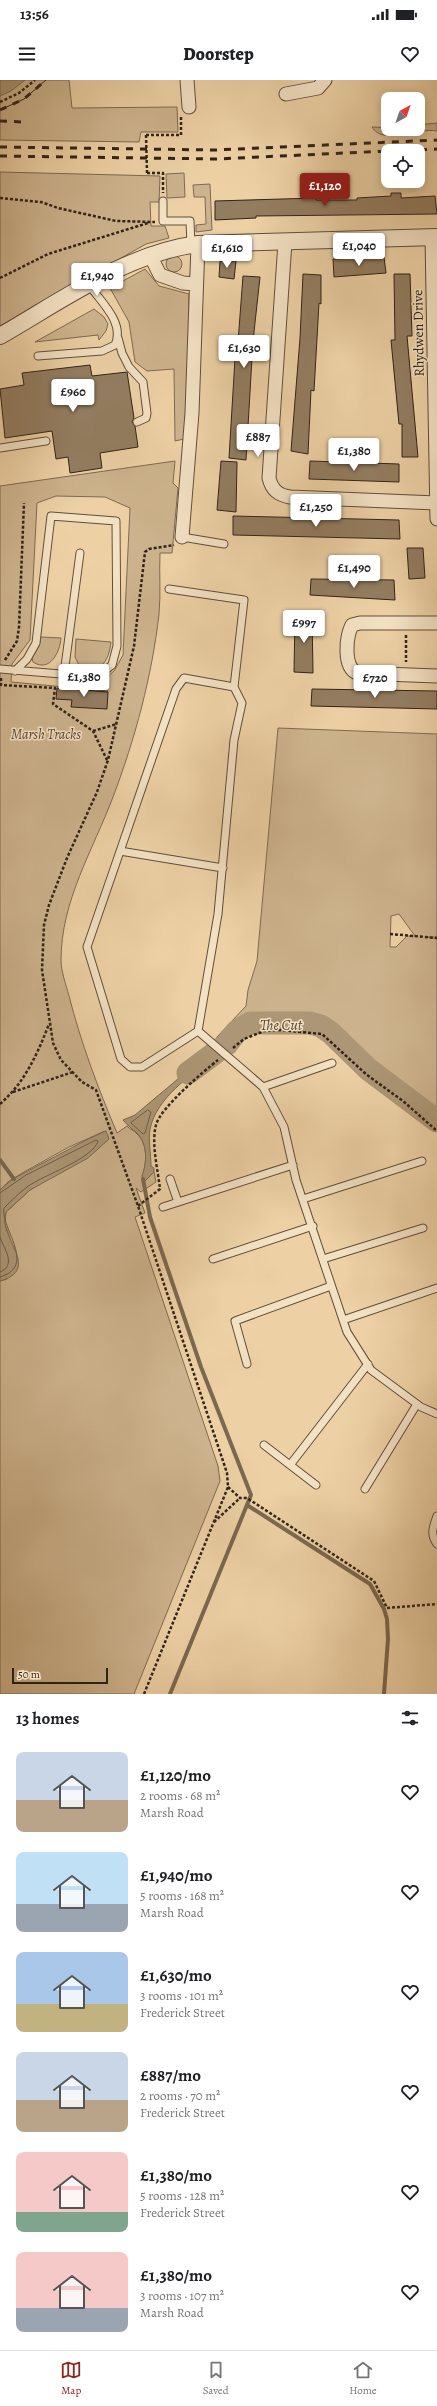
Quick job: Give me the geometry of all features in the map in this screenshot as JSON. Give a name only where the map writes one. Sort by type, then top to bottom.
[{"type":"street","points":[[187,80],[189,107]]},
{"type":"street","points":[[286,94],[318,88],[325,80]]},
{"type":"street","points":[[0,336],[90,285],[150,255],[194,244],[434,237]]},
{"type":"street","name":"Rhydwen Drive","points":[[434,237],[437,519]]},
{"type":"street","points":[[285,242],[269,478],[273,487],[282,496],[290,497],[436,503]]},
{"type":"street","points":[[182,537],[192,413],[196,284],[194,244]]},
{"type":"street","points":[[150,255],[160,275],[183,284],[196,284]]},
{"type":"street","points":[[437,623],[352,625],[349,632],[348,665],[357,673],[437,676]]},
{"type":"lane","points":[[163,198],[163,221],[190,221],[194,244]]},
{"type":"lane","points":[[90,285],[116,322],[122,353],[129,367],[143,382],[147,413],[146,418],[137,422]]},
{"type":"lane","points":[[38,356],[102,351],[110,349],[118,338]]},
{"type":"lane","points":[[0,448],[46,441]]},
{"type":"lane","points":[[51,516],[116,521],[117,646],[112,665],[97,676],[5,669],[28,659],[36,643],[51,516]]},
{"type":"lane","points":[[182,537],[224,544]]},
{"type":"lane","points":[[64,674],[80,553]]},
{"type":"lane","points":[[169,589],[244,600],[234,687],[242,702],[234,740],[218,914],[198,1031],[142,1067],[130,1067],[121,1059],[87,947],[176,689],[184,678],[234,687]]},
{"type":"lane","points":[[120,851],[222,868]]},
{"type":"lane","points":[[198,1031],[263,1087],[284,1127],[303,1199],[347,1332],[371,1370],[417,1404],[437,1414]]},
{"type":"lane","points":[[263,1087],[332,1063]]},
{"type":"lane","points":[[303,1199],[422,1161]]},
{"type":"lane","points":[[162,1207],[293,1165]]},
{"type":"lane","points":[[170,1179],[178,1202]]},
{"type":"lane","points":[[212,1259],[313,1226]]},
{"type":"lane","points":[[323,1259],[423,1228]]},
{"type":"lane","points":[[247,1364],[234,1320],[331,1286]]},
{"type":"lane","points":[[343,1320],[437,1288]]},
{"type":"lane","points":[[290,1466],[368,1364]]},
{"type":"lane","points":[[365,1489],[417,1404]]},
{"type":"lane","points":[[264,1445],[316,1485]]},
{"type":"lane","points":[[437,1516],[432,1529],[433,1538],[437,1544]]},
{"type":"path","points":[[0,102],[19,93],[35,80]]},
{"type":"path","points":[[163,198],[163,173],[147,173],[146,135],[181,135],[180,108],[189,107]]},
{"type":"path","points":[[0,198],[42,202],[58,208],[116,221],[150,222],[48,254],[0,278]]},
{"type":"path","points":[[24,503],[17,641],[5,669],[1,685],[55,688],[53,704],[93,732],[108,760]]},
{"type":"path","points":[[144,1694],[228,1487],[227,1474],[138,1206],[96,1090],[82,1082],[61,1060],[53,1043],[42,970],[44,925],[49,905],[66,858],[97,792],[108,760],[117,724],[134,646],[145,552],[149,548],[173,545],[182,537]]},
{"type":"path","points":[[406,623],[406,675]]},
{"type":"path","points":[[93,732],[117,724]]},
{"type":"path","points":[[390,934],[437,938]]},
{"type":"path","points":[[0,1104],[12,1093],[29,1069],[49,1024]]},
{"type":"path","points":[[12,1093],[73,1072]]},
{"type":"path","points":[[138,1206],[160,1190]]},
{"type":"path","points":[[228,1487],[240,1498],[247,1498],[374,1580],[387,1608],[437,1604]]},
{"type":"path","points":[[212,1524],[240,1498]]},
{"type":"green space","points":[[0,80],[69,80],[72,108],[177,107],[178,132],[141,132],[139,142],[0,140]]},
{"type":"green space","points":[[437,123],[437,131],[425,130],[425,124]]},
{"type":"green space","points":[[372,127],[381,127],[381,134],[377,132]]},
{"type":"green space","points":[[0,172],[160,176],[159,202],[150,202],[151,226],[165,226],[169,238],[146,244],[0,326]]},
{"type":"green space","points":[[184,173],[185,197],[167,198],[166,174]]},
{"type":"green space","points":[[210,184],[212,230],[196,232],[196,225],[206,224],[205,197],[194,197],[193,185]]},
{"type":"green space","points":[[171,256],[177,256],[182,261],[180,270],[177,272],[171,272],[166,267],[166,261]]},
{"type":"green space","points":[[145,269],[159,286],[189,294],[188,379],[184,439],[175,441],[174,369],[147,371],[135,362],[129,322],[110,288]]},
{"type":"green space","points":[[94,309],[104,317],[108,324],[106,331],[99,340],[98,335],[35,342]]},
{"type":"green space","points":[[175,461],[173,483],[178,488],[172,553],[160,553],[159,614],[152,661],[142,707],[113,797],[72,896],[62,938],[61,960],[64,978],[84,1048],[117,1133],[127,1126],[141,1138],[146,1154],[142,1176],[145,1181],[154,1172],[156,1182],[141,1192],[136,1188],[145,1213],[135,1217],[218,1466],[220,1481],[134,1694],[0,1694],[0,1281],[7,1279],[10,1238],[5,1224],[6,1212],[30,1190],[108,1139],[105,1131],[69,1147],[9,1181],[0,1190],[0,486]],"holes":[[[56,496],[105,497],[130,508],[123,655],[114,671],[100,683],[108,691],[11,682],[12,664],[30,640],[37,503]]]},
{"type":"green space","points":[[41,637],[61,638],[56,655],[49,663],[44,665],[39,665],[33,662],[32,658],[39,646]]},
{"type":"green space","points":[[76,639],[111,642],[106,661],[98,668],[93,669],[79,665],[75,657]]},
{"type":"green space","points":[[278,728],[437,734],[437,937],[428,937],[437,939],[437,1115],[374,1066],[332,1028],[317,1020],[255,1018],[239,1024],[221,1043],[216,1038],[246,1006],[248,990],[257,961]],"holes":[[[399,914],[415,936],[407,936],[396,947],[390,947],[391,916]]]},
{"type":"water","points":[[0,80],[25,80],[11,91],[0,96]]},
{"type":"water","points":[[210,1052],[213,1056],[167,1097],[154,1118],[150,1129],[149,1138],[151,1166],[154,1168],[154,1172],[145,1181],[142,1176],[146,1160],[145,1148],[141,1137],[123,1120],[135,1115]]},
{"type":"water","points":[[106,1131],[109,1139],[88,1158],[30,1190],[6,1212],[5,1224],[18,1257],[18,1264],[17,1271],[11,1277],[0,1281],[0,1190],[23,1174],[80,1143]]},
{"type":"building","points":[[391,193],[401,193],[401,198],[435,196],[437,214],[256,216],[256,218],[215,220],[215,201],[316,198],[316,200],[357,200],[357,198],[391,196]]},
{"type":"building","points":[[384,257],[386,273],[334,277],[333,259]]},
{"type":"building","points":[[220,261],[236,261],[234,279],[219,277]]},
{"type":"building","points":[[303,274],[321,275],[321,304],[319,303],[314,391],[311,390],[308,454],[291,451],[300,338]]},
{"type":"building","points":[[394,274],[410,274],[412,336],[407,336],[418,457],[402,457],[402,424],[399,424],[391,340],[395,340]]},
{"type":"building","points":[[243,276],[260,277],[253,341],[246,460],[229,458],[236,342],[238,342]]},
{"type":"building","points":[[90,365],[92,376],[127,372],[134,418],[132,422],[135,426],[138,447],[100,453],[102,468],[70,473],[68,457],[56,459],[52,431],[5,438],[0,389],[24,385],[22,373]]},
{"type":"building","points":[[221,461],[237,462],[236,512],[217,510]]},
{"type":"building","points":[[310,461],[399,464],[399,482],[309,479]]},
{"type":"building","points":[[233,516],[399,520],[400,539],[233,535]]},
{"type":"building","points":[[407,548],[423,548],[425,578],[409,579]]},
{"type":"building","points":[[311,579],[394,580],[395,600],[310,595]]},
{"type":"building","points":[[295,615],[312,615],[313,673],[294,672]]},
{"type":"building","name":"Marsh Tracks","points":[[57,688],[108,692],[107,709],[71,707],[72,700],[56,699]]},
{"type":"building","points":[[312,689],[437,691],[437,709],[311,706]]},
{"type":"waterway","name":"The Cut","points":[[188,1073],[227,1044],[237,1031],[250,1023],[310,1023],[321,1026],[331,1033],[368,1069],[437,1121]]},
{"type":"waterway","points":[[0,1160],[14,1179]]},
{"type":"waterway","points":[[143,1179],[150,1217],[201,1367],[251,1495],[170,1694]]},
{"type":"waterway","points":[[247,1505],[370,1584],[384,1609],[387,1619],[388,1639],[384,1694]]},
{"type":"tram line","points":[[0,110],[24,99],[46,80]]},
{"type":"railway","points":[[0,110],[24,99],[46,80]]},
{"type":"railway","points":[[0,121],[23,122]]},
{"type":"railway","points":[[0,147],[215,150],[437,140]]},
{"type":"railway","points":[[425,150],[437,149]]},
{"type":"railway","points":[[0,156],[216,159],[381,151]]}]
